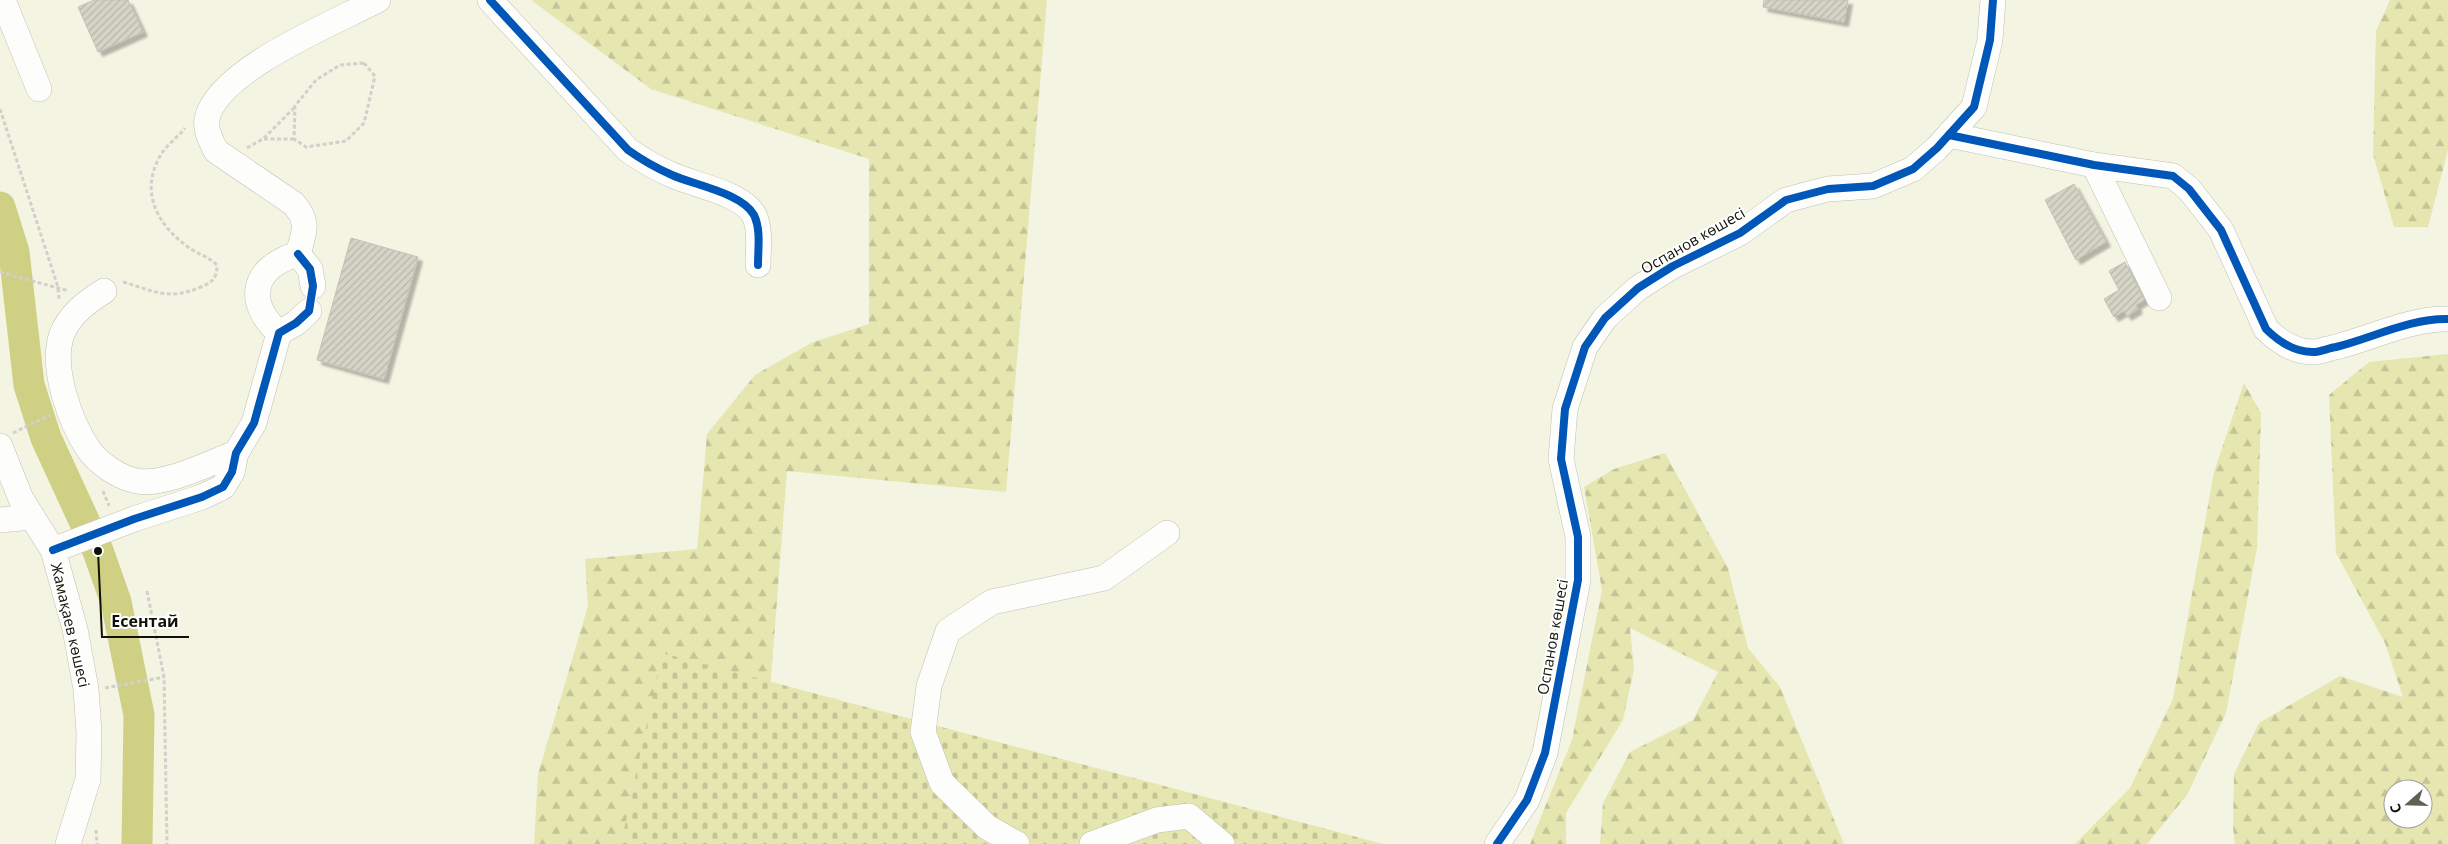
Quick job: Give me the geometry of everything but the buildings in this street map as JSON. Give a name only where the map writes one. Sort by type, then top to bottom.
[{"type":"street","points":[[4,0],[39,89]]},
{"type":"street","points":[[298,254],[306,224],[302,214],[294,204],[216,150],[209,139],[206,120],[211,106],[220,93],[238,76],[378,0]]},
{"type":"street","points":[[490,0],[628,150],[648,164],[673,176],[729,196],[745,204],[753,214],[758,229],[758,265]]},
{"type":"street","name":"Оспанов көшесі","points":[[1497,844],[1527,800],[1545,753],[1578,580],[1578,537],[1561,460],[1565,409],[1585,347],[1605,318],[1638,288],[1673,266],[1740,233],[1786,200],[1828,190],[1873,186],[1913,169],[1949,135],[1974,106],[1990,40],[1993,0]]},
{"type":"street","points":[[1949,135],[2094,165],[2173,176],[2189,189],[2221,230],[2266,329],[2276,339],[2295,348],[2313,352],[2362,340],[2410,325],[2448,319]]},
{"type":"street","points":[[2094,165],[2159,298]]},
{"type":"street","points":[[298,254],[310,270],[313,286]]},
{"type":"street","points":[[279,333],[267,322],[259,307],[258,288],[265,270],[280,259],[298,254]]},
{"type":"street","points":[[112,286],[86,302],[75,313],[62,333],[58,354],[60,376],[69,407],[90,451],[105,465],[120,475],[137,481],[158,481],[236,453]]},
{"type":"street","points":[[53,550],[115,526],[202,498],[222,486],[232,472],[236,453],[254,423],[279,333],[296,323],[309,311]]},
{"type":"street","name":"Жамақаев көшесі","points":[[4,440],[21,499],[53,550],[75,630],[86,689],[89,733],[88,779],[68,844]]},
{"type":"street","points":[[0,520],[32,517]]},
{"type":"street","points":[[1017,844],[987,827],[942,783],[923,732],[929,686],[948,631],[992,602],[1104,578],[1167,533]]},
{"type":"street","points":[[1092,844],[1157,820],[1189,816],[1222,844]]},
{"type":"path","points":[[228,160],[263,139],[295,106],[316,80],[340,65],[364,63],[375,76],[364,123],[346,141],[306,147],[294,139],[263,139]]},
{"type":"path","points":[[294,139],[295,106]]},
{"type":"path","points":[[0,109],[54,274]]},
{"type":"path","points":[[112,286],[168,295],[190,292],[211,283],[217,275],[217,265],[211,259],[191,249],[157,214],[150,194],[153,177],[162,153],[188,124]]},
{"type":"path","points":[[0,272],[75,291]]},
{"type":"path","points":[[4,440],[69,407]]},
{"type":"path","points":[[147,591],[164,677],[167,844]]},
{"type":"path","points":[[108,688],[164,677]]},
{"type":"green space","points":[[531,0],[1047,0],[1006,492],[787,471],[764,768],[789,844],[534,844],[538,774],[588,606],[585,559],[697,549],[707,434],[755,375],[811,343],[869,324],[869,159],[651,89]]},
{"type":"green space","points":[[2390,0],[2448,0],[2448,150],[2428,227],[2394,227],[2373,154],[2376,31]]},
{"type":"green space","points":[[2448,354],[2448,844],[2235,844],[2233,828],[2234,774],[2259,723],[2340,676],[2403,697],[2385,643],[2336,553],[2329,395],[2369,362]]},
{"type":"green space","points":[[2244,383],[2261,413],[2257,548],[2226,713],[2187,795],[2147,844],[2075,844],[2130,788],[2173,699],[2214,472]]},
{"type":"green space","points":[[1665,453],[1728,568],[1748,648],[1780,687],[1844,844],[1600,844],[1603,803],[1630,752],[1693,720],[1718,672],[1630,628],[1634,669],[1623,720],[1566,813],[1566,844],[1530,844],[1572,740],[1602,590],[1584,487],[1614,469]]},
{"type":"green space","points":[[662,653],[1383,844],[621,844]]},
{"type":"waterway","points":[[0,207],[14,252],[29,385],[46,438],[98,551],[116,602],[139,715],[137,844]]},
{"type":"cycle path","points":[[490,0],[628,150],[649,164],[681,179],[729,195],[748,207],[754,215],[758,227],[758,265]]},
{"type":"cycle path","points":[[1497,844],[1527,800],[1545,753],[1578,580],[1578,537],[1561,459],[1565,409],[1585,347],[1605,318],[1638,288],[1673,266],[1740,233],[1786,200],[1828,189],[1873,186],[1913,169],[1937,148],[1974,107],[1990,40],[1993,0]]},
{"type":"cycle path","points":[[1949,135],[2094,165],[2173,176],[2189,189],[2221,230],[2266,329],[2281,342],[2293,348],[2306,352],[2319,351],[2406,325],[2448,319]]},
{"type":"cycle path","points":[[53,550],[134,519],[202,497],[223,487],[232,472],[236,453],[254,423],[279,333],[296,323],[309,311],[313,286],[310,269],[298,254]]},
{"type":"place","name":"Есентай","points":[[98,551]]}]
